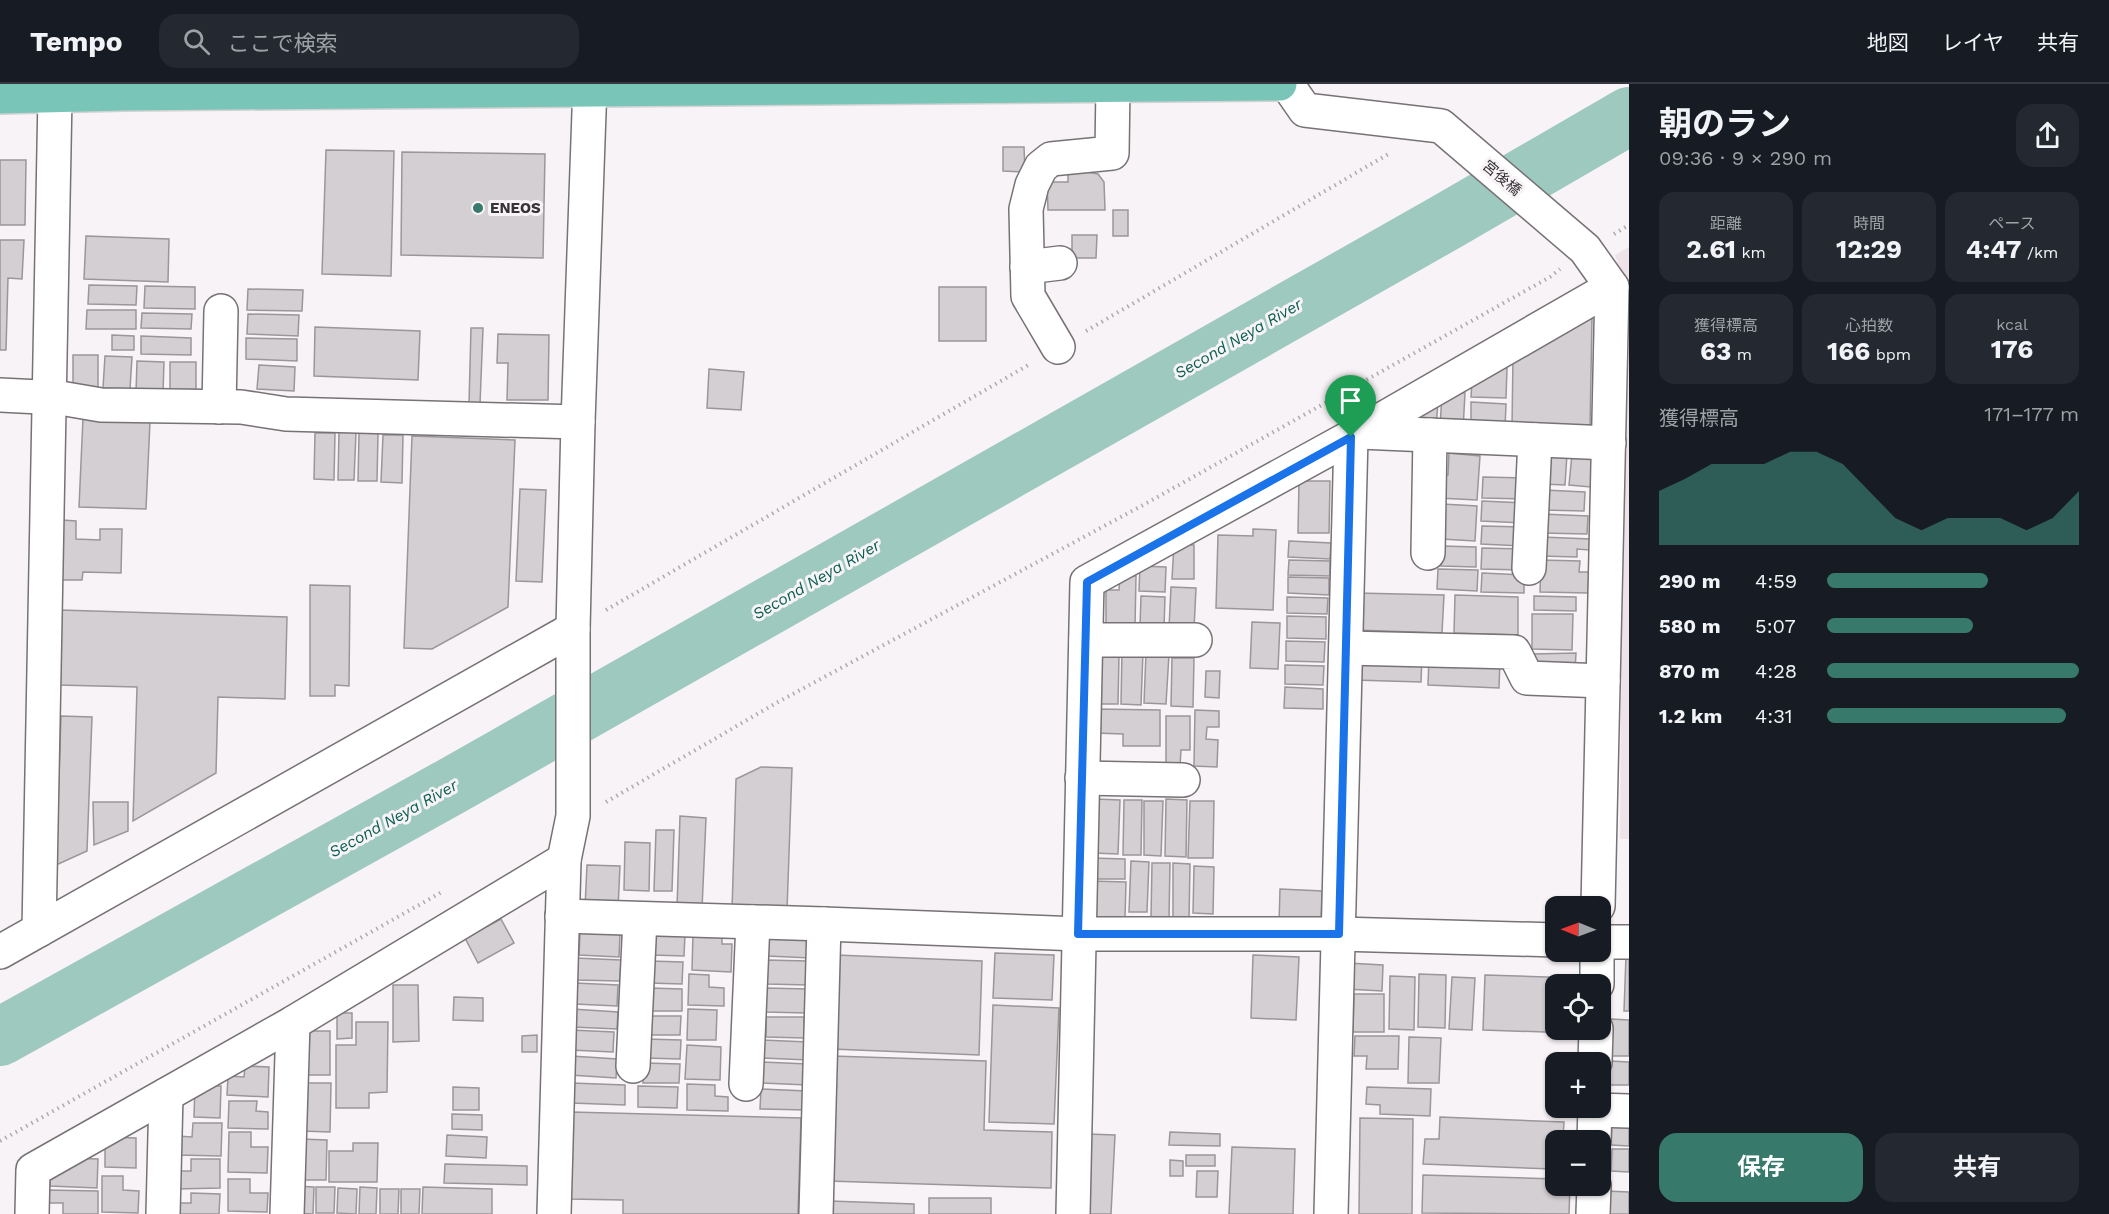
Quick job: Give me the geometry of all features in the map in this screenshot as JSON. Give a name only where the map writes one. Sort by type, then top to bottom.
[{"type":"main road","points":[[284,84],[350,91]]},
{"type":"main road","points":[[0,97],[590,87],[1280,84]]},
{"type":"street","name":"宮後橋","points":[[1287,84],[1305,110],[1441,126],[1574,239],[1612,286]]},
{"type":"street","points":[[1058,347],[1028,296],[1026,209],[1032,185],[1041,167],[1052,159],[1113,153],[1113,85]]},
{"type":"street","points":[[554,1214],[564,860],[573,806],[573,639],[578,422],[590,87]]},
{"type":"street","points":[[39,930],[54,96]]},
{"type":"street","points":[[1027,267],[1060,263]]},
{"type":"street","points":[[1073,1214],[1087,582],[1355,435],[1612,286]]},
{"type":"street","points":[[1598,896],[1612,286]]},
{"type":"street","points":[[219,407],[221,311]]},
{"type":"street","points":[[0,395],[49,397],[102,405],[241,407],[286,414],[578,422]]},
{"type":"street","points":[[1355,435],[1430,435],[1609,443]]},
{"type":"street","points":[[1331,1214],[1346,648],[1355,435]]},
{"type":"street","points":[[1428,553],[1430,435]]},
{"type":"street","points":[[1529,568],[1535,440]]},
{"type":"street","points":[[0,952],[573,639]]},
{"type":"street","points":[[1086,640],[1195,640]]},
{"type":"street","points":[[1346,648],[1514,652],[1527,678],[1603,681]]},
{"type":"street","points":[[1082,778],[1183,780]]},
{"type":"street","points":[[32,1214],[33,1170],[293,1023],[564,860]]},
{"type":"street","points":[[562,916],[1078,934],[1339,934],[1545,940]]},
{"type":"street","points":[[633,1066],[640,919]]},
{"type":"street","points":[[746,1084],[753,922]]},
{"type":"street","points":[[816,1214],[824,924]]},
{"type":"street","points":[[1611,942],[1629,942]]},
{"type":"street","points":[[287,1214],[293,1023]]},
{"type":"street","points":[[163,1214],[166,1095]]},
{"type":"street","points":[[1595,1119],[1629,1111]]},
{"type":"street","points":[[1593,1196],[1593,1214]]},
{"type":"path","points":[[573,639],[1058,347],[1391,153]]},
{"type":"path","points":[[573,806],[609,801],[778,702],[1145,504],[1550,278],[1574,239]]},
{"type":"path","points":[[0,1141],[446,890]]},
{"type":"shaded area","points":[[1629,247],[1629,839],[1620,839],[1624,283],[1615,255]]},
{"type":"building","points":[[1003,147],[1024,147],[1025,172],[1003,171]]},
{"type":"building","points":[[326,150],[394,151],[391,276],[322,274]]},
{"type":"building","points":[[402,152],[545,154],[543,258],[401,255]]},
{"type":"building","points":[[0,160],[26,160],[25,225],[0,225]]},
{"type":"building","points":[[1082,171],[1098,174],[1104,182],[1105,210],[1048,210],[1047,182],[1068,182],[1068,172]]},
{"type":"building","points":[[1113,210],[1128,210],[1128,236],[1113,236]]},
{"type":"building","points":[[1072,235],[1097,235],[1096,258],[1072,258]]},
{"type":"building","points":[[86,236],[169,239],[168,282],[84,279]]},
{"type":"building","points":[[0,240],[24,240],[22,279],[8,278],[6,350],[0,350]]},
{"type":"building","points":[[89,285],[137,286],[136,305],[88,304]]},
{"type":"building","points":[[145,286],[195,287],[195,309],[144,308]]},
{"type":"building","points":[[939,287],[986,287],[986,341],[939,341]]},
{"type":"building","points":[[248,289],[303,290],[302,311],[247,310]]},
{"type":"building","points":[[87,310],[136,310],[136,329],[86,329]]},
{"type":"building","points":[[142,313],[192,314],[191,329],[141,328]]},
{"type":"building","points":[[248,314],[299,315],[298,336],[247,334]]},
{"type":"building","points":[[1592,318],[1590,429],[1512,427],[1513,356]]},
{"type":"building","points":[[315,327],[420,331],[418,380],[314,376]]},
{"type":"building","points":[[471,328],[483,328],[480,404],[469,404]]},
{"type":"building","points":[[498,334],[549,335],[548,400],[507,400],[508,363],[497,363]]},
{"type":"building","points":[[112,335],[134,336],[134,350],[112,350]]},
{"type":"building","points":[[141,336],[191,338],[191,355],[141,354]]},
{"type":"building","points":[[246,338],[297,339],[297,361],[246,359]]},
{"type":"building","points":[[73,355],[98,355],[98,389],[73,388]]},
{"type":"building","points":[[105,356],[132,357],[130,389],[103,388]]},
{"type":"building","points":[[137,361],[164,362],[163,392],[136,392]]},
{"type":"building","points":[[170,362],[196,362],[196,393],[170,392]]},
{"type":"building","points":[[259,365],[295,367],[294,391],[257,389]]},
{"type":"building","points":[[1481,367],[1507,368],[1506,398],[1471,397],[1472,381]]},
{"type":"building","points":[[709,369],[744,372],[741,410],[707,408]]},
{"type":"building","points":[[1442,392],[1465,393],[1463,430],[1440,429]]},
{"type":"building","points":[[1438,401],[1436,428],[1397,425]]},
{"type":"building","points":[[1471,402],[1506,404],[1505,428],[1471,426]]},
{"type":"building","points":[[83,418],[150,421],[146,509],[79,507]]},
{"type":"building","points":[[339,432],[356,432],[354,480],[338,480]]},
{"type":"building","points":[[315,433],[335,433],[334,480],[314,479]]},
{"type":"building","points":[[359,433],[378,433],[377,481],[358,481]]},
{"type":"building","points":[[383,435],[403,435],[402,483],[381,482]]},
{"type":"building","points":[[412,436],[515,440],[508,607],[432,649],[404,648]]},
{"type":"building","points":[[1449,453],[1480,456],[1477,500],[1438,498],[1440,474],[1448,475]]},
{"type":"building","points":[[1544,454],[1567,454],[1565,485],[1542,484]]},
{"type":"building","points":[[1572,454],[1594,456],[1591,487],[1569,485]]},
{"type":"building","points":[[1483,477],[1525,478],[1525,499],[1482,498]]},
{"type":"building","points":[[1299,481],[1330,481],[1329,533],[1298,533]]},
{"type":"building","points":[[520,489],[546,490],[542,582],[516,581]]},
{"type":"building","points":[[1544,490],[1585,492],[1584,511],[1543,510]]},
{"type":"building","points":[[1482,501],[1525,503],[1524,523],[1481,521]]},
{"type":"building","points":[[1442,504],[1477,506],[1475,541],[1441,539]]},
{"type":"building","points":[[1542,514],[1588,516],[1587,534],[1541,533]]},
{"type":"building","points":[[62,520],[76,521],[76,539],[100,540],[100,529],[122,529],[121,573],[83,572],[82,580],[60,580]]},
{"type":"building","points":[[1482,526],[1522,527],[1521,546],[1481,544]]},
{"type":"building","points":[[1253,529],[1276,530],[1273,610],[1216,608],[1218,535],[1253,536]]},
{"type":"building","points":[[1542,537],[1590,539],[1589,550],[1577,549],[1577,557],[1541,556]]},
{"type":"building","points":[[1289,541],[1331,543],[1330,559],[1288,557]]},
{"type":"building","points":[[1174,544],[1194,545],[1194,579],[1172,579]]},
{"type":"building","points":[[1442,546],[1476,547],[1476,567],[1441,566]]},
{"type":"building","points":[[1482,548],[1523,549],[1522,570],[1481,569]]},
{"type":"building","points":[[1289,560],[1330,561],[1330,576],[1288,575]]},
{"type":"building","points":[[1541,560],[1580,561],[1579,572],[1589,572],[1588,593],[1540,592]]},
{"type":"building","points":[[1140,566],[1166,567],[1165,592],[1139,591]]},
{"type":"building","points":[[1438,569],[1478,570],[1477,591],[1437,589]]},
{"type":"building","points":[[1482,573],[1524,575],[1524,593],[1481,592]]},
{"type":"building","points":[[1120,576],[1136,576],[1135,627],[1106,626],[1106,590],[1119,590]]},
{"type":"building","points":[[1288,577],[1329,578],[1329,595],[1288,593]]},
{"type":"building","points":[[310,585],[350,586],[349,686],[335,685],[335,696],[310,696]]},
{"type":"building","points":[[1171,587],[1196,588],[1194,629],[1169,628]]},
{"type":"building","points":[[1356,593],[1444,595],[1442,633],[1355,630]]},
{"type":"building","points":[[1455,595],[1518,597],[1518,635],[1454,633]]},
{"type":"building","points":[[1141,596],[1165,597],[1164,627],[1140,627]]},
{"type":"building","points":[[1534,596],[1576,597],[1576,611],[1534,610]]},
{"type":"building","points":[[1287,597],[1328,598],[1327,614],[1287,613]]},
{"type":"building","points":[[60,610],[287,617],[285,699],[218,697],[216,773],[133,821],[137,687],[58,685]]},
{"type":"building","points":[[1532,614],[1573,614],[1572,650],[1532,649]]},
{"type":"building","points":[[1287,616],[1326,617],[1326,639],[1287,638]]},
{"type":"building","points":[[1252,622],[1280,623],[1278,669],[1250,668]]},
{"type":"building","points":[[1286,641],[1325,642],[1324,662],[1286,661]]},
{"type":"building","points":[[1122,651],[1143,652],[1141,705],[1121,704]]},
{"type":"building","points":[[1146,653],[1169,654],[1166,704],[1144,703]]},
{"type":"building","points":[[1576,653],[1575,670],[1533,671],[1533,654]]},
{"type":"building","points":[[1097,655],[1119,655],[1118,704],[1096,704]]},
{"type":"building","points":[[1355,655],[1422,657],[1421,682],[1354,680]]},
{"type":"building","points":[[1429,657],[1500,660],[1499,688],[1428,685]]},
{"type":"building","points":[[1172,658],[1194,658],[1193,707],[1171,706]]},
{"type":"building","points":[[1285,665],[1324,666],[1323,685],[1285,684]]},
{"type":"building","points":[[1206,671],[1220,671],[1219,698],[1205,697]]},
{"type":"building","points":[[1285,687],[1323,689],[1323,709],[1284,708]]},
{"type":"building","points":[[1095,709],[1160,710],[1160,746],[1123,746],[1123,734],[1095,733]]},
{"type":"building","points":[[1195,710],[1219,711],[1219,727],[1207,727],[1206,739],[1218,740],[1217,767],[1194,766]]},
{"type":"building","points":[[61,716],[92,717],[87,851],[56,865]]},
{"type":"building","points":[[1166,716],[1190,716],[1190,750],[1181,750],[1180,766],[1166,766]]},
{"type":"building","points":[[761,767],[792,768],[787,911],[732,910],[736,779]]},
{"type":"building","points":[[1095,799],[1120,800],[1118,854],[1093,853]]},
{"type":"building","points":[[1166,799],[1187,800],[1186,857],[1165,856]]},
{"type":"building","points":[[1124,800],[1142,800],[1141,855],[1123,855]]},
{"type":"building","points":[[1144,801],[1163,801],[1161,856],[1144,855]]},
{"type":"building","points":[[1190,801],[1214,801],[1213,858],[1188,858]]},
{"type":"building","points":[[93,802],[128,802],[128,831],[94,845]]},
{"type":"building","points":[[680,816],[706,818],[702,909],[677,908]]},
{"type":"building","points":[[656,830],[674,830],[672,891],[654,891]]},
{"type":"building","points":[[625,842],[650,843],[649,891],[624,890]]},
{"type":"building","points":[[1092,858],[1125,859],[1125,879],[1092,879]]},
{"type":"building","points":[[1131,861],[1149,862],[1147,912],[1129,912]]},
{"type":"building","points":[[1152,863],[1170,863],[1169,918],[1151,918]]},
{"type":"building","points":[[1173,863],[1190,864],[1189,920],[1173,920]]},
{"type":"building","points":[[587,865],[620,866],[618,909],[585,908]]},
{"type":"building","points":[[1194,866],[1214,867],[1213,914],[1193,913]]},
{"type":"building","points":[[1090,881],[1126,882],[1125,917],[1090,917]]},
{"type":"building","points":[[1280,889],[1322,891],[1321,926],[1279,924]]},
{"type":"building","points":[[501,919],[514,943],[478,963],[465,938]]},
{"type":"building","points":[[580,933],[620,934],[619,957],[579,955]]},
{"type":"building","points":[[653,934],[685,934],[684,956],[652,955]]},
{"type":"building","points":[[693,934],[722,935],[722,944],[732,944],[731,972],[692,970]]},
{"type":"building","points":[[769,934],[811,937],[810,958],[768,956]]},
{"type":"building","points":[[995,953],[1054,955],[1052,1000],[993,998]]},
{"type":"building","points":[[836,955],[982,961],[979,1055],[832,1049]]},
{"type":"building","points":[[1253,955],[1299,957],[1296,1020],[1251,1018]]},
{"type":"building","points":[[1626,956],[1629,956],[1629,1011],[1624,1011]]},
{"type":"building","points":[[575,958],[621,960],[620,981],[574,980]]},
{"type":"building","points":[[766,960],[808,961],[808,985],[766,984]]},
{"type":"building","points":[[649,961],[683,962],[682,984],[649,983]]},
{"type":"building","points":[[1347,963],[1383,965],[1382,991],[1346,989]]},
{"type":"building","points":[[689,974],[709,975],[709,987],[724,988],[724,1006],[688,1005]]},
{"type":"building","points":[[1419,974],[1446,975],[1445,1028],[1418,1027]]},
{"type":"building","points":[[1485,975],[1545,977],[1545,1032],[1483,1030]]},
{"type":"building","points":[[1390,976],[1415,977],[1414,1030],[1389,1029]]},
{"type":"building","points":[[1452,977],[1475,978],[1472,1030],[1449,1029]]},
{"type":"building","points":[[575,983],[618,985],[617,1006],[575,1004]]},
{"type":"building","points":[[393,985],[418,985],[419,1041],[393,1042]]},
{"type":"building","points":[[649,988],[682,989],[682,1011],[648,1011]]},
{"type":"building","points":[[766,988],[808,989],[807,1013],[765,1012]]},
{"type":"building","points":[[1354,994],[1384,994],[1384,1032],[1353,1032]]},
{"type":"building","points":[[454,997],[483,998],[483,1021],[453,1020]]},
{"type":"building","points":[[993,1005],[1059,1008],[1054,1124],[989,1122]]},
{"type":"building","points":[[572,1009],[618,1012],[617,1029],[572,1027]]},
{"type":"building","points":[[688,1009],[717,1010],[716,1040],[687,1040]]},
{"type":"building","points":[[337,1013],[352,1013],[352,1038],[337,1039]]},
{"type":"building","points":[[646,1016],[681,1016],[680,1035],[646,1035]]},
{"type":"building","points":[[766,1017],[804,1017],[804,1038],[766,1037]]},
{"type":"building","points":[[1611,1019],[1629,1020],[1629,1056],[1611,1056]]},
{"type":"building","points":[[356,1022],[388,1022],[387,1092],[369,1093],[369,1108],[336,1108],[336,1045],[356,1045]]},
{"type":"building","points":[[571,1030],[614,1032],[613,1052],[570,1050]]},
{"type":"building","points":[[302,1031],[330,1031],[330,1075],[302,1075]]},
{"type":"building","points":[[537,1035],[537,1052],[522,1052],[522,1036]]},
{"type":"building","points":[[1355,1036],[1399,1036],[1398,1069],[1366,1069],[1367,1056],[1354,1056]]},
{"type":"building","points":[[1409,1037],[1441,1038],[1439,1083],[1408,1083]]},
{"type":"building","points":[[645,1039],[681,1040],[680,1059],[644,1058]]},
{"type":"building","points":[[761,1040],[808,1042],[808,1060],[760,1058]]},
{"type":"building","points":[[687,1045],[721,1047],[720,1080],[685,1079]]},
{"type":"building","points":[[571,1056],[617,1059],[616,1078],[570,1075]]},
{"type":"building","points":[[832,1056],[986,1061],[984,1130],[1052,1132],[1051,1188],[828,1181]]},
{"type":"building","points":[[1611,1061],[1629,1062],[1629,1085],[1611,1085]]},
{"type":"building","points":[[762,1062],[808,1064],[807,1085],[761,1083]]},
{"type":"building","points":[[644,1063],[680,1064],[679,1083],[643,1083]]},
{"type":"building","points":[[245,1066],[269,1067],[268,1097],[227,1095],[228,1076],[244,1077]]},
{"type":"building","points":[[302,1083],[331,1083],[330,1132],[301,1131]]},
{"type":"building","points":[[571,1083],[625,1085],[625,1105],[571,1103]]},
{"type":"building","points":[[687,1084],[715,1085],[715,1096],[728,1097],[728,1111],[687,1110]]},
{"type":"building","points":[[195,1086],[221,1086],[220,1118],[194,1117]]},
{"type":"building","points":[[638,1086],[678,1087],[677,1108],[638,1107]]},
{"type":"building","points":[[453,1087],[479,1088],[479,1110],[453,1110]]},
{"type":"building","points":[[1367,1087],[1431,1089],[1430,1116],[1380,1114],[1380,1105],[1366,1104]]},
{"type":"building","points":[[761,1089],[806,1091],[806,1110],[760,1109]]},
{"type":"building","points":[[229,1101],[257,1101],[256,1111],[268,1112],[268,1129],[228,1128]]},
{"type":"building","points":[[571,1112],[801,1118],[798,1214],[623,1214],[623,1200],[569,1199]]},
{"type":"building","points":[[452,1114],[482,1115],[482,1130],[452,1129]]},
{"type":"building","points":[[1440,1117],[1564,1122],[1564,1130],[1545,1130],[1545,1169],[1423,1164],[1425,1139],[1439,1139]]},
{"type":"building","points":[[1360,1118],[1413,1119],[1412,1214],[1359,1214]]},
{"type":"building","points":[[193,1123],[222,1123],[221,1156],[177,1155],[177,1136],[192,1137]]},
{"type":"building","points":[[1612,1124],[1629,1124],[1629,1146],[1611,1145]]},
{"type":"building","points":[[229,1132],[251,1132],[251,1147],[268,1147],[267,1173],[228,1172]]},
{"type":"building","points":[[1170,1132],[1220,1134],[1220,1146],[1169,1145]]},
{"type":"building","points":[[1088,1134],[1115,1135],[1111,1214],[1085,1214]]},
{"type":"building","points":[[447,1135],[487,1137],[486,1158],[446,1156]]},
{"type":"building","points":[[105,1137],[136,1138],[136,1168],[105,1167]]},
{"type":"building","points":[[301,1139],[327,1140],[326,1180],[300,1180]]},
{"type":"building","points":[[353,1143],[378,1143],[377,1182],[329,1182],[329,1151],[353,1151]]},
{"type":"building","points":[[1232,1147],[1295,1149],[1293,1214],[1229,1214]]},
{"type":"building","points":[[1612,1149],[1629,1149],[1629,1172],[1611,1171]]},
{"type":"building","points":[[1186,1155],[1215,1155],[1215,1166],[1186,1166]]},
{"type":"building","points":[[67,1158],[98,1159],[97,1188],[50,1186],[51,1167]]},
{"type":"building","points":[[191,1159],[220,1159],[220,1188],[175,1189],[175,1171],[191,1171]]},
{"type":"building","points":[[1170,1160],[1183,1161],[1183,1176],[1170,1176]]},
{"type":"building","points":[[445,1164],[527,1166],[527,1185],[444,1183]]},
{"type":"building","points":[[1197,1171],[1218,1171],[1217,1197],[1196,1197]]},
{"type":"building","points":[[1423,1175],[1545,1179],[1545,1196],[1570,1196],[1569,1214],[1422,1213]]},
{"type":"building","points":[[102,1176],[123,1176],[123,1190],[139,1191],[138,1213],[102,1212]]},
{"type":"building","points":[[228,1179],[250,1179],[250,1193],[268,1193],[267,1212],[228,1211]]},
{"type":"building","points":[[295,1186],[314,1187],[313,1214],[294,1213]]},
{"type":"building","points":[[316,1187],[335,1187],[334,1213],[316,1213]]},
{"type":"building","points":[[360,1187],[377,1188],[376,1214],[359,1214]]},
{"type":"building","points":[[423,1187],[492,1189],[492,1214],[422,1214]]},
{"type":"building","points":[[338,1188],[357,1189],[356,1214],[337,1213]]},
{"type":"building","points":[[380,1189],[399,1189],[398,1214],[380,1214]]},
{"type":"building","points":[[401,1189],[420,1189],[419,1214],[401,1214]]},
{"type":"building","points":[[46,1190],[98,1191],[98,1214],[63,1214],[63,1203],[46,1203]]},
{"type":"building","points":[[1611,1191],[1629,1192],[1629,1214],[1605,1214],[1606,1196],[1611,1196]]},
{"type":"building","points":[[191,1193],[220,1194],[219,1214],[174,1214],[175,1203],[191,1203]]},
{"type":"building","points":[[929,1198],[991,1198],[991,1214],[929,1214]]},
{"type":"building","points":[[830,1201],[914,1204],[914,1214],[829,1214]]},
{"type":"waterway","name":"Second Neya River","points":[[0,1037],[450,787],[1629,116]]},
{"type":"place","name":"ENEOS","points":[[478,208]]},
{"type":"route","points":[[1351,437],[1339,934],[1078,934],[1087,582],[1351,437]]}]
